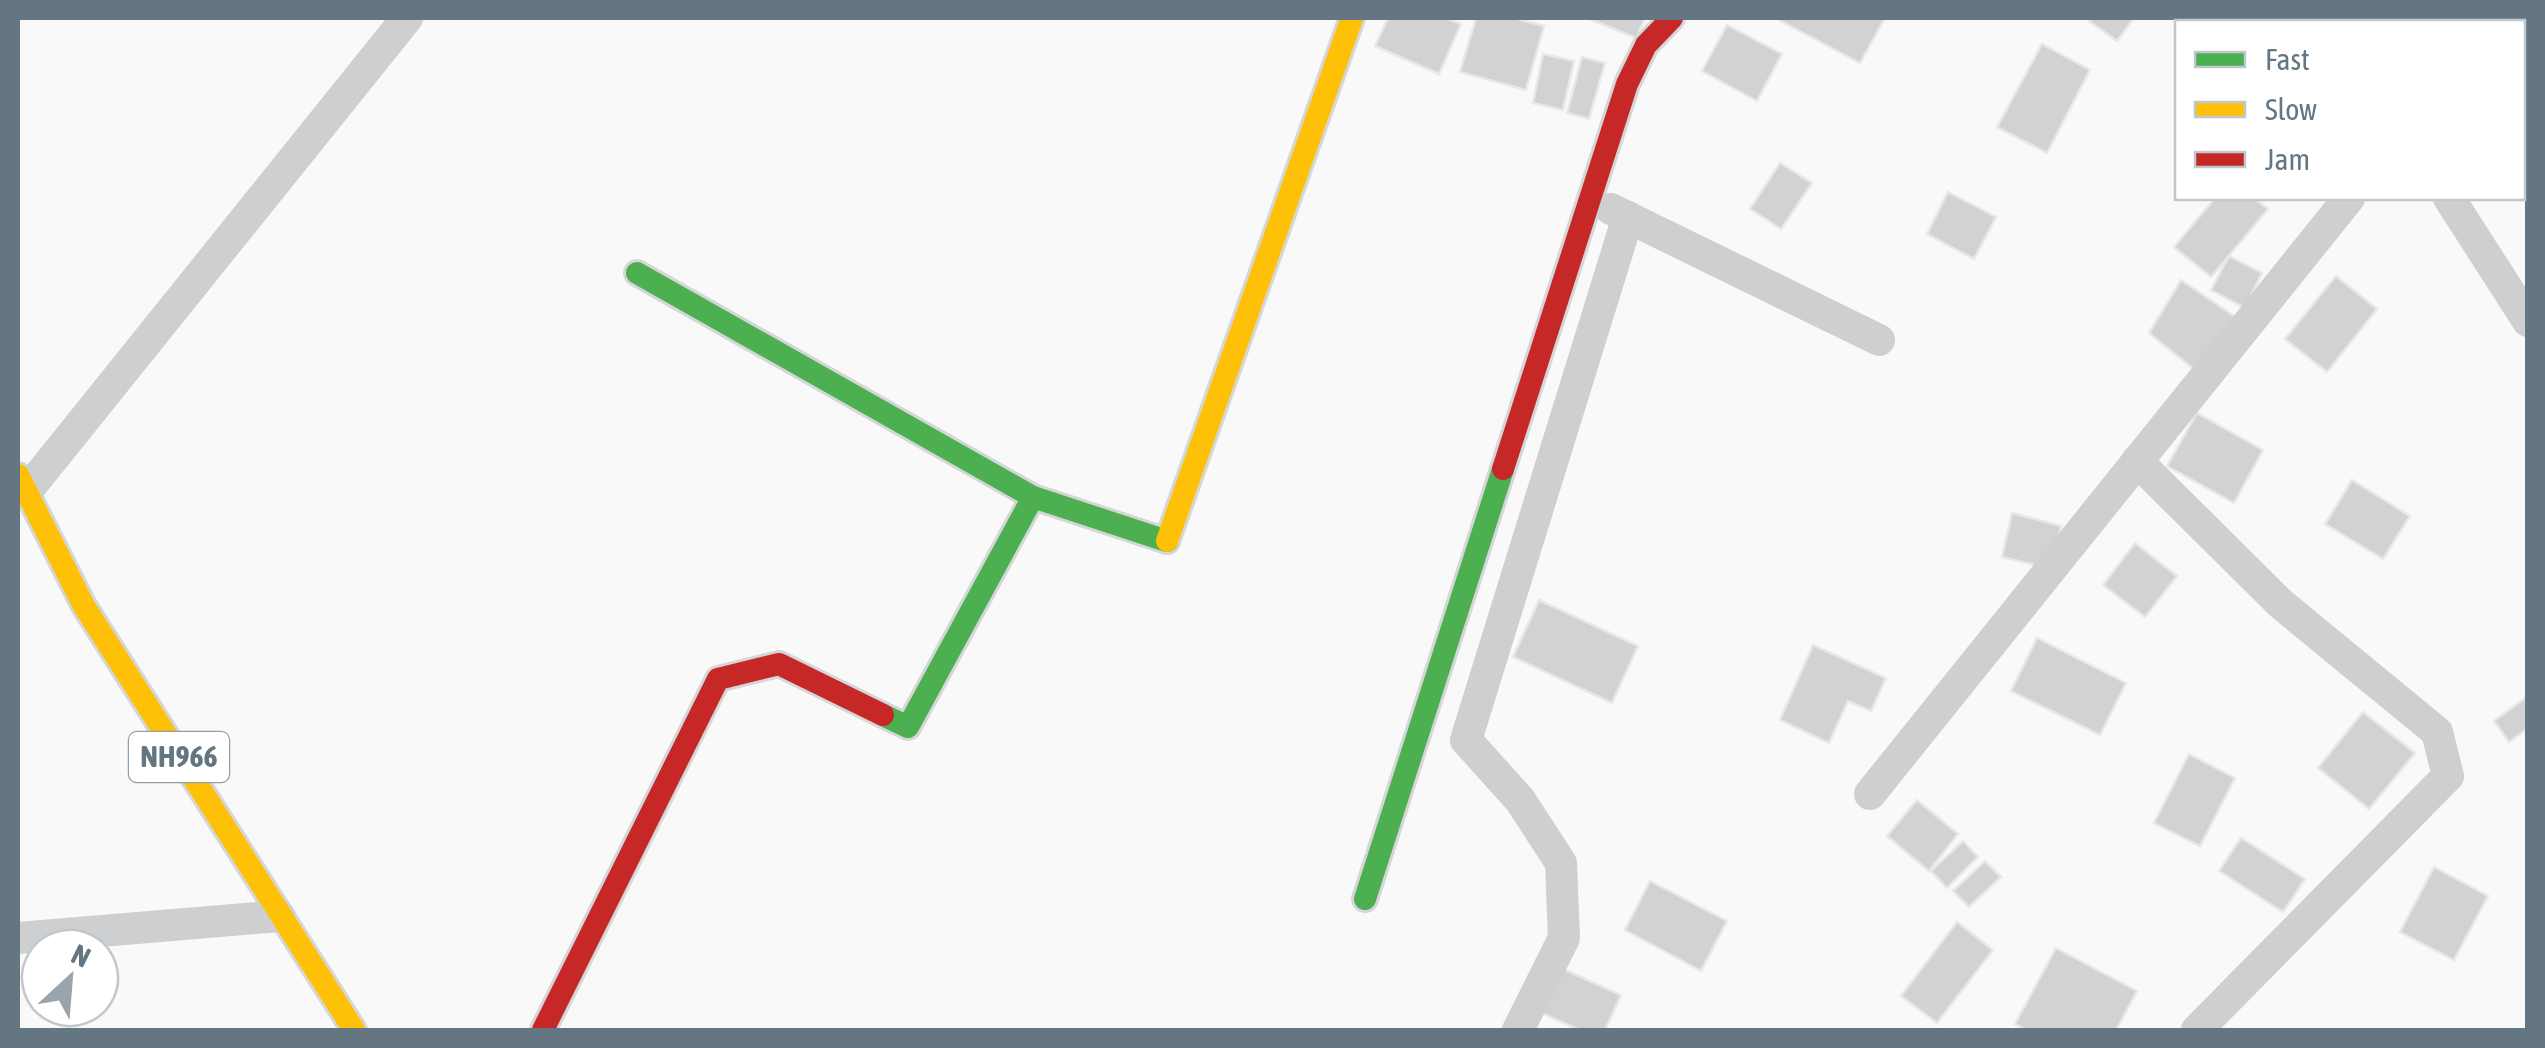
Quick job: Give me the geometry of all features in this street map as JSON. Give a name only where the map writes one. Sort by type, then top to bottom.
[{"type":"main road","points":[[638,273],[1033,497],[1166,544],[1352,18]]},
{"type":"main road","points":[[1365,899],[1627,84],[1646,45],[1672,18]]},
{"type":"main road","name":"NH966","points":[[22,483],[84,606],[354,1030]]},
{"type":"main road","points":[[544,1030],[718,679],[780,664],[908,727],[1033,497]]},
{"type":"street","points":[[22,483],[407,18]]},
{"type":"street","points":[[1589,198],[1879,340]]},
{"type":"street","points":[[1870,794],[2346,200]]},
{"type":"street","points":[[2450,200],[2528,321]]},
{"type":"street","points":[[1518,1030],[1564,938],[1561,863],[1520,800],[1466,740],[1628,217]]},
{"type":"street","points":[[2137,462],[2280,603],[2437,732],[2448,776],[2197,1030]]},
{"type":"street","points":[[19,940],[279,916]]},
{"type":"building","points":[[1388,18],[1446,18],[1461,24],[1439,74],[1375,46]]},
{"type":"building","points":[[1476,18],[1514,18],[1544,26],[1526,90],[1460,72]]},
{"type":"building","points":[[1587,18],[1645,18],[1636,38]]},
{"type":"building","points":[[1775,18],[1885,18],[1860,63]]},
{"type":"building","points":[[2134,18],[2117,41],[2089,21]]},
{"type":"building","points":[[2394,18],[2489,18],[2487,20]]},
{"type":"building","points":[[1727,25],[1782,54],[1757,101],[1702,71]]},
{"type":"building","points":[[2042,44],[2090,70],[2047,153],[1997,127]]},
{"type":"building","points":[[1543,54],[1574,61],[1563,110],[1533,103]]},
{"type":"building","points":[[1582,57],[1605,63],[1589,119],[1567,113]]},
{"type":"building","points":[[1780,163],[1812,183],[1781,229],[1750,209]]},
{"type":"building","points":[[1948,192],[1996,217],[1974,259],[1927,234]]},
{"type":"building","points":[[2213,200],[2257,200],[2268,209],[2211,277],[2174,247]]},
{"type":"building","points":[[2229,256],[2262,273],[2245,308],[2211,290]]},
{"type":"building","points":[[2336,276],[2377,309],[2327,372],[2285,339]]},
{"type":"building","points":[[2181,280],[2240,320],[2201,375],[2149,333]]},
{"type":"building","points":[[2197,413],[2263,450],[2234,503],[2167,466]]},
{"type":"building","points":[[2352,480],[2410,516],[2383,559],[2325,524]]},
{"type":"building","points":[[2012,513],[2061,526],[2051,569],[2002,557]]},
{"type":"building","points":[[2135,543],[2177,576],[2145,617],[2103,585]]},
{"type":"building","points":[[1539,600],[1638,646],[1612,703],[1513,657]]},
{"type":"building","points":[[2037,638],[2126,683],[2100,735],[2011,691]]},
{"type":"building","points":[[1813,645],[1886,678],[1871,711],[1848,701],[1829,743],[1780,720]]},
{"type":"building","points":[[2528,696],[2528,728],[2509,742],[2494,721]]},
{"type":"building","points":[[2363,712],[2415,753],[2369,809],[2318,768]]},
{"type":"building","points":[[2189,754],[2235,778],[2200,846],[2154,823]]},
{"type":"building","points":[[1917,800],[1958,834],[1929,871],[1887,836]]},
{"type":"building","points":[[2241,838],[2305,879],[2283,912],[2219,871]]},
{"type":"building","points":[[1963,841],[1978,857],[1947,888],[1931,871]]},
{"type":"building","points":[[1985,861],[2001,877],[1969,907],[1953,891]]},
{"type":"building","points":[[2434,867],[2488,896],[2454,960],[2400,932]]},
{"type":"building","points":[[1650,881],[1727,921],[1701,971],[1625,930]]},
{"type":"building","points":[[1957,922],[1993,950],[1937,1023],[1901,996]]},
{"type":"building","points":[[2056,948],[2137,991],[2116,1030],[2026,1030],[2015,1024]]},
{"type":"building","points":[[1559,967],[1621,995],[1605,1030],[1580,1030],[1539,1012]]},
{"type":"traffic: fast","points":[[637,273],[1033,497],[1167,541]]},
{"type":"traffic: fast","points":[[1365,899],[1503,469]]},
{"type":"traffic: fast","points":[[883,715],[908,727],[1033,497]]},
{"type":"traffic: slow","points":[[1167,541],[1352,18]]},
{"type":"traffic: slow","points":[[18,475],[84,606],[354,1030]]},
{"type":"traffic: jam","points":[[1503,469],[1627,84],[1646,45],[1672,18]]},
{"type":"traffic: jam","points":[[543,1030],[718,679],[779,664],[883,715]]}]
